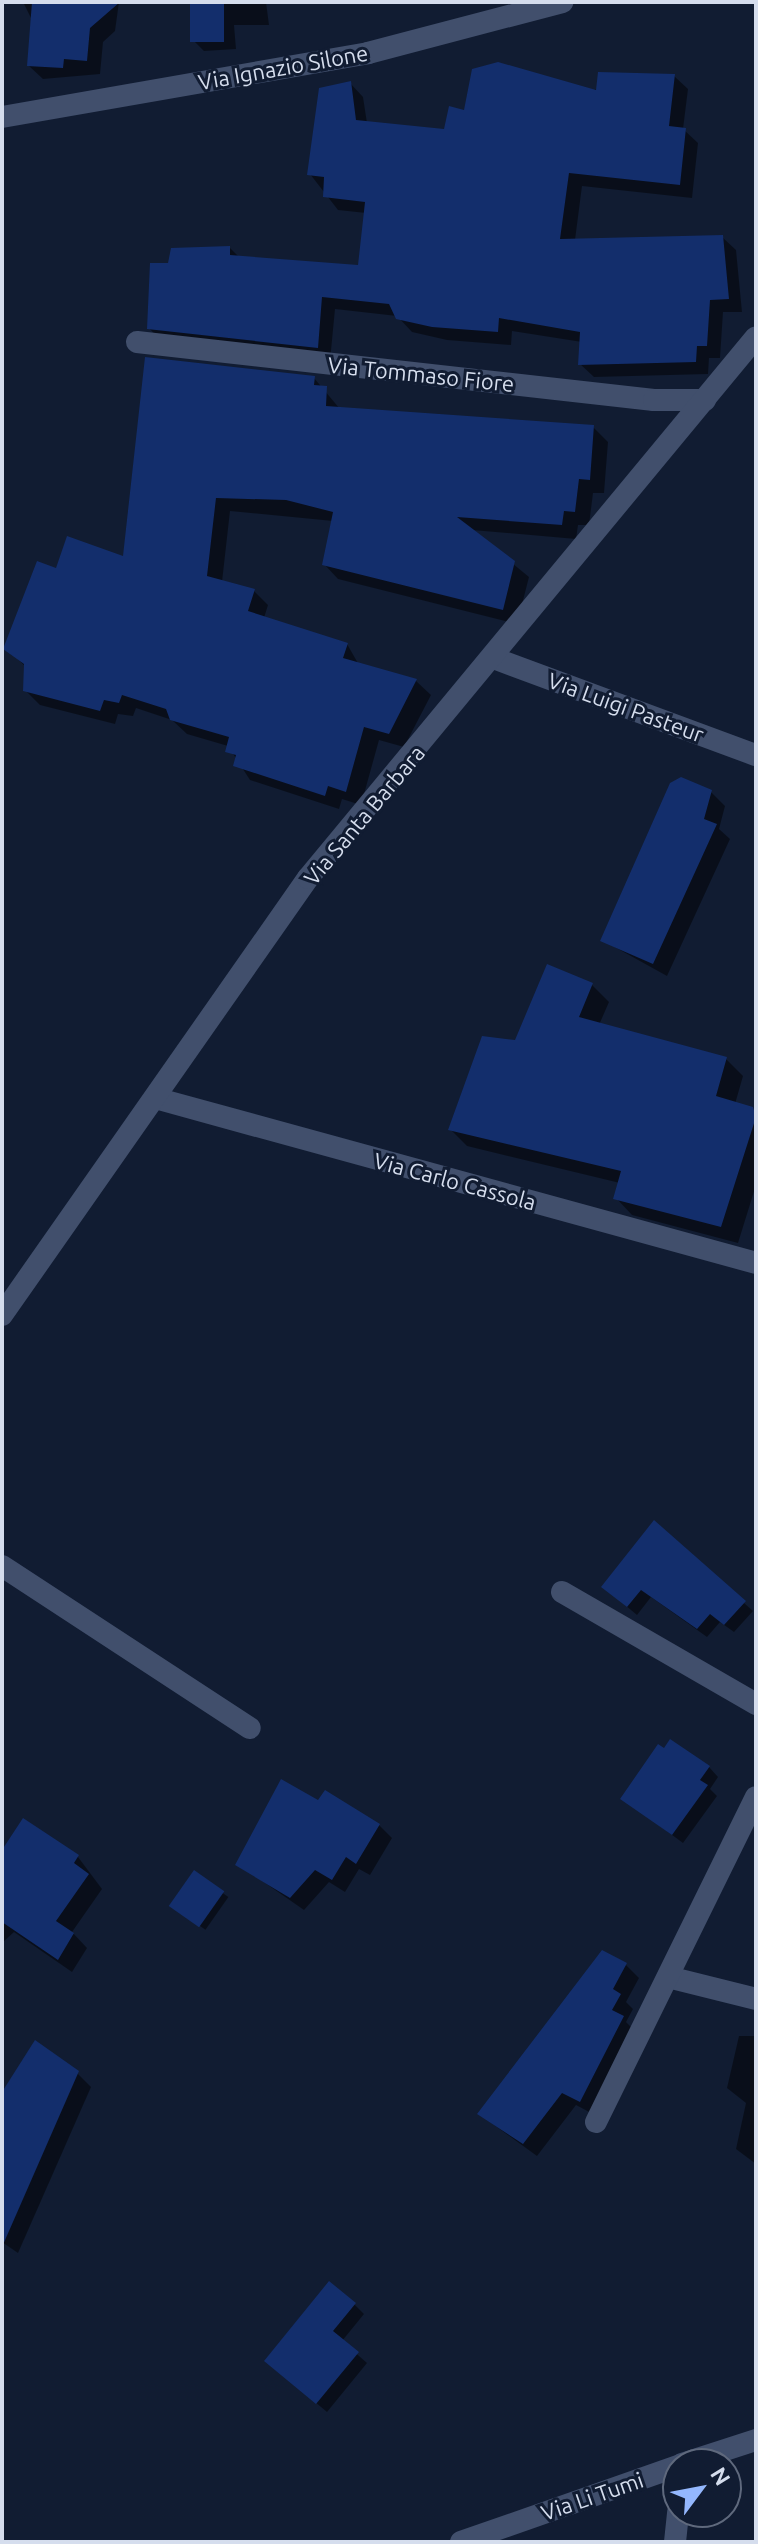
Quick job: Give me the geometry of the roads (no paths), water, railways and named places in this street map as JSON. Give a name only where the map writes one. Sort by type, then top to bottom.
[{"type":"street","name":"Via Ignazio Silone","points":[[2,117],[368,53],[562,2]]},
{"type":"street","name":"Via Santa Barbara","points":[[2,1315],[308,878],[496,659],[756,337]]},
{"type":"street","name":"Via Tommaso Fiore","points":[[137,342],[654,400],[705,400]]},
{"type":"street","name":"Via Luigi Pasteur","points":[[496,659],[756,755]]},
{"type":"street","name":"Via Carlo Cassola","points":[[155,1098],[756,1263]]},
{"type":"street","points":[[2,1566],[250,1728]]},
{"type":"street","points":[[562,1592],[756,1704]]},
{"type":"street","points":[[596,2122],[756,1797]]},
{"type":"street","points":[[668,1977],[756,1999]]},
{"type":"street","name":"Via Li Tumi","points":[[731,2448],[756,2440]]},
{"type":"street","name":"Via Li Tumi","points":[[461,2542],[662,2471]]}]
